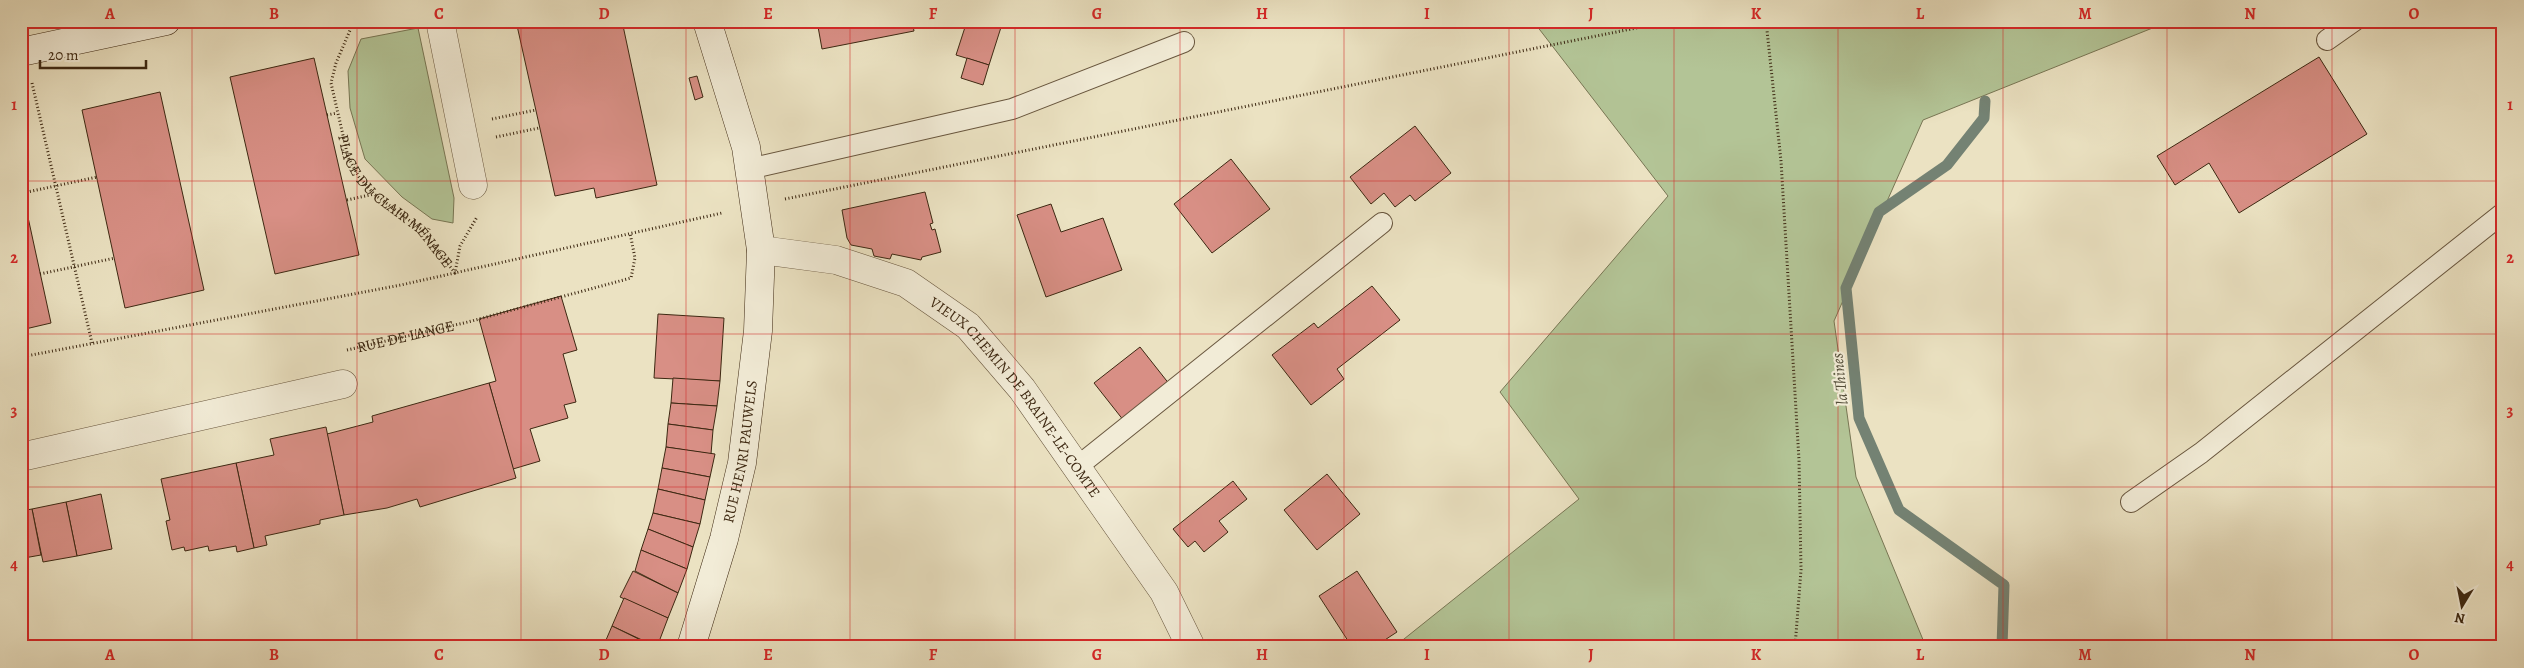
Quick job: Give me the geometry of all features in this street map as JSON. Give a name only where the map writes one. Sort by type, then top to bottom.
[{"type":"street","points":[[23,52],[166,21]]},
{"type":"street","points":[[440,21],[473,185]]},
{"type":"street","name":"RUE HENRI PAUWELS","points":[[691,647],[724,539],[742,463],[758,331],[761,250],[756,205],[746,147],[707,21]]},
{"type":"street","name":"VIEUX CHEMIN DE BRAINE-LE-COMTE","points":[[761,250],[836,260],[906,283],[968,326],[1022,389],[1164,592],[1191,647]]},
{"type":"street","points":[[21,457],[343,384]]},
{"type":"lane","points":[[2327,40],[2354,21]]},
{"type":"lane","points":[[750,169],[1012,109],[1184,42]]},
{"type":"lane","points":[[2130,502],[2201,453],[2503,213]]},
{"type":"lane","points":[[1077,467],[1382,223]]},
{"type":"path","name":"PLACE DU CLAIR MÉNAGE","points":[[354,21],[336,63],[331,83],[348,157],[359,177],[374,194],[421,229],[455,273]]},
{"type":"path","points":[[21,357],[455,273],[756,205],[1672,21]]},
{"type":"path","points":[[1766,21],[1781,161],[1787,292],[1799,460],[1801,570],[1795,647]]},
{"type":"path","points":[[23,52],[92,343]]},
{"type":"path","points":[[463,135],[536,110]]},
{"type":"path","points":[[327,114],[337,113]]},
{"type":"path","points":[[463,135],[539,128]]},
{"type":"path","points":[[23,193],[97,177]]},
{"type":"path","name":"PLACE DU CLAIR MÉNAGE","points":[[455,273],[460,246],[478,215],[473,185]]},
{"type":"path","points":[[347,200],[374,194]]},
{"type":"path","name":"RUE DE L'ANGE","points":[[343,384],[341,352],[468,322],[631,278],[635,258],[630,234]]},
{"type":"path","points":[[40,274],[115,258]]},
{"type":"green space","points":[[1533,21],[2170,21],[1923,120],[1834,321],[1856,477],[1926,647],[1394,647],[1579,499],[1500,392],[1668,196]]},
{"type":"green space","points":[[418,28],[454,198],[453,223],[432,219],[402,197],[365,159],[350,108],[348,71],[361,39]]},
{"type":"building","points":[[516,21],[622,21],[657,185],[596,198],[594,188],[555,196]]},
{"type":"building","points":[[817,21],[912,21],[914,31],[822,49]]},
{"type":"building","points":[[967,21],[1003,21],[989,65],[956,55]]},
{"type":"building","points":[[2319,57],[2367,134],[2239,213],[2209,163],[2175,185],[2157,156]]},
{"type":"building","points":[[314,58],[359,255],[275,274],[230,77]]},
{"type":"building","points":[[967,58],[989,65],[983,85],[961,78]]},
{"type":"building","points":[[697,76],[703,97],[695,100],[689,78]]},
{"type":"building","points":[[160,92],[204,290],[125,308],[82,110]]},
{"type":"building","points":[[1415,126],[1451,173],[1415,201],[1410,195],[1395,207],[1384,193],[1371,204],[1350,177]]},
{"type":"building","points":[[1231,159],[1270,209],[1212,253],[1174,204]]},
{"type":"building","points":[[21,185],[51,323],[21,330]]},
{"type":"building","points":[[925,192],[933,223],[930,224],[932,230],[935,229],[941,252],[922,257],[921,260],[892,254],[890,259],[874,256],[872,249],[851,245],[847,238],[842,210]]},
{"type":"building","points":[[1051,204],[1061,232],[1103,218],[1122,270],[1046,297],[1017,215]]},
{"type":"building","points":[[1372,286],[1400,320],[1337,369],[1344,379],[1311,405],[1272,355],[1314,323],[1318,328]]},
{"type":"building","points":[[561,296],[577,350],[563,354],[576,402],[564,405],[568,418],[530,429],[540,461],[513,469],[489,383],[496,381],[479,319]]},
{"type":"building","points":[[658,314],[724,318],[720,381],[654,378]]},
{"type":"building","points":[[1140,347],[1170,385],[1124,421],[1094,383]]},
{"type":"building","points":[[673,378],[720,381],[717,406],[671,403]]},
{"type":"building","points":[[489,383],[516,478],[420,507],[417,499],[387,508],[344,515],[327,434],[373,422],[372,416]]},
{"type":"building","points":[[671,403],[717,406],[713,430],[668,424]]},
{"type":"building","points":[[668,424],[713,430],[711,454],[666,447]]},
{"type":"building","points":[[326,427],[344,515],[320,520],[320,524],[265,536],[267,545],[254,548],[236,463],[274,455],[270,439]]},
{"type":"building","points":[[666,447],[715,454],[710,477],[662,468]]},
{"type":"building","points":[[236,463],[254,548],[237,552],[236,546],[209,551],[208,546],[185,551],[184,547],[172,550],[166,521],[170,520],[161,479]]},
{"type":"building","points":[[662,468],[710,477],[705,500],[658,489]]},
{"type":"building","points":[[1327,474],[1360,514],[1317,550],[1284,510]]},
{"type":"building","points":[[1233,481],[1247,499],[1219,521],[1228,532],[1204,552],[1195,541],[1188,547],[1173,529]]},
{"type":"building","points":[[658,489],[705,500],[700,524],[653,513]]},
{"type":"building","points":[[101,494],[112,549],[77,556],[66,502]]},
{"type":"building","points":[[66,502],[77,556],[43,562],[32,509]]},
{"type":"building","points":[[32,509],[41,555],[24,558],[25,565],[21,566],[21,511]]},
{"type":"building","points":[[653,513],[700,524],[693,547],[648,529]]},
{"type":"building","points":[[648,529],[693,547],[687,569],[641,550]]},
{"type":"building","points":[[641,550],[687,569],[678,593],[635,571]]},
{"type":"building","points":[[633,571],[678,593],[668,618],[620,597]]},
{"type":"building","points":[[1357,571],[1397,632],[1374,647],[1352,647],[1319,596]]},
{"type":"building","points":[[624,598],[668,618],[657,647],[612,626]]},
{"type":"building","points":[[612,626],[655,647],[603,647]]},
{"type":"waterway","name":"la Thines","points":[[1985,101],[1984,118],[1947,165],[1879,212],[1846,288],[1859,418],[1899,510],[2004,585],[2002,647]]}]
